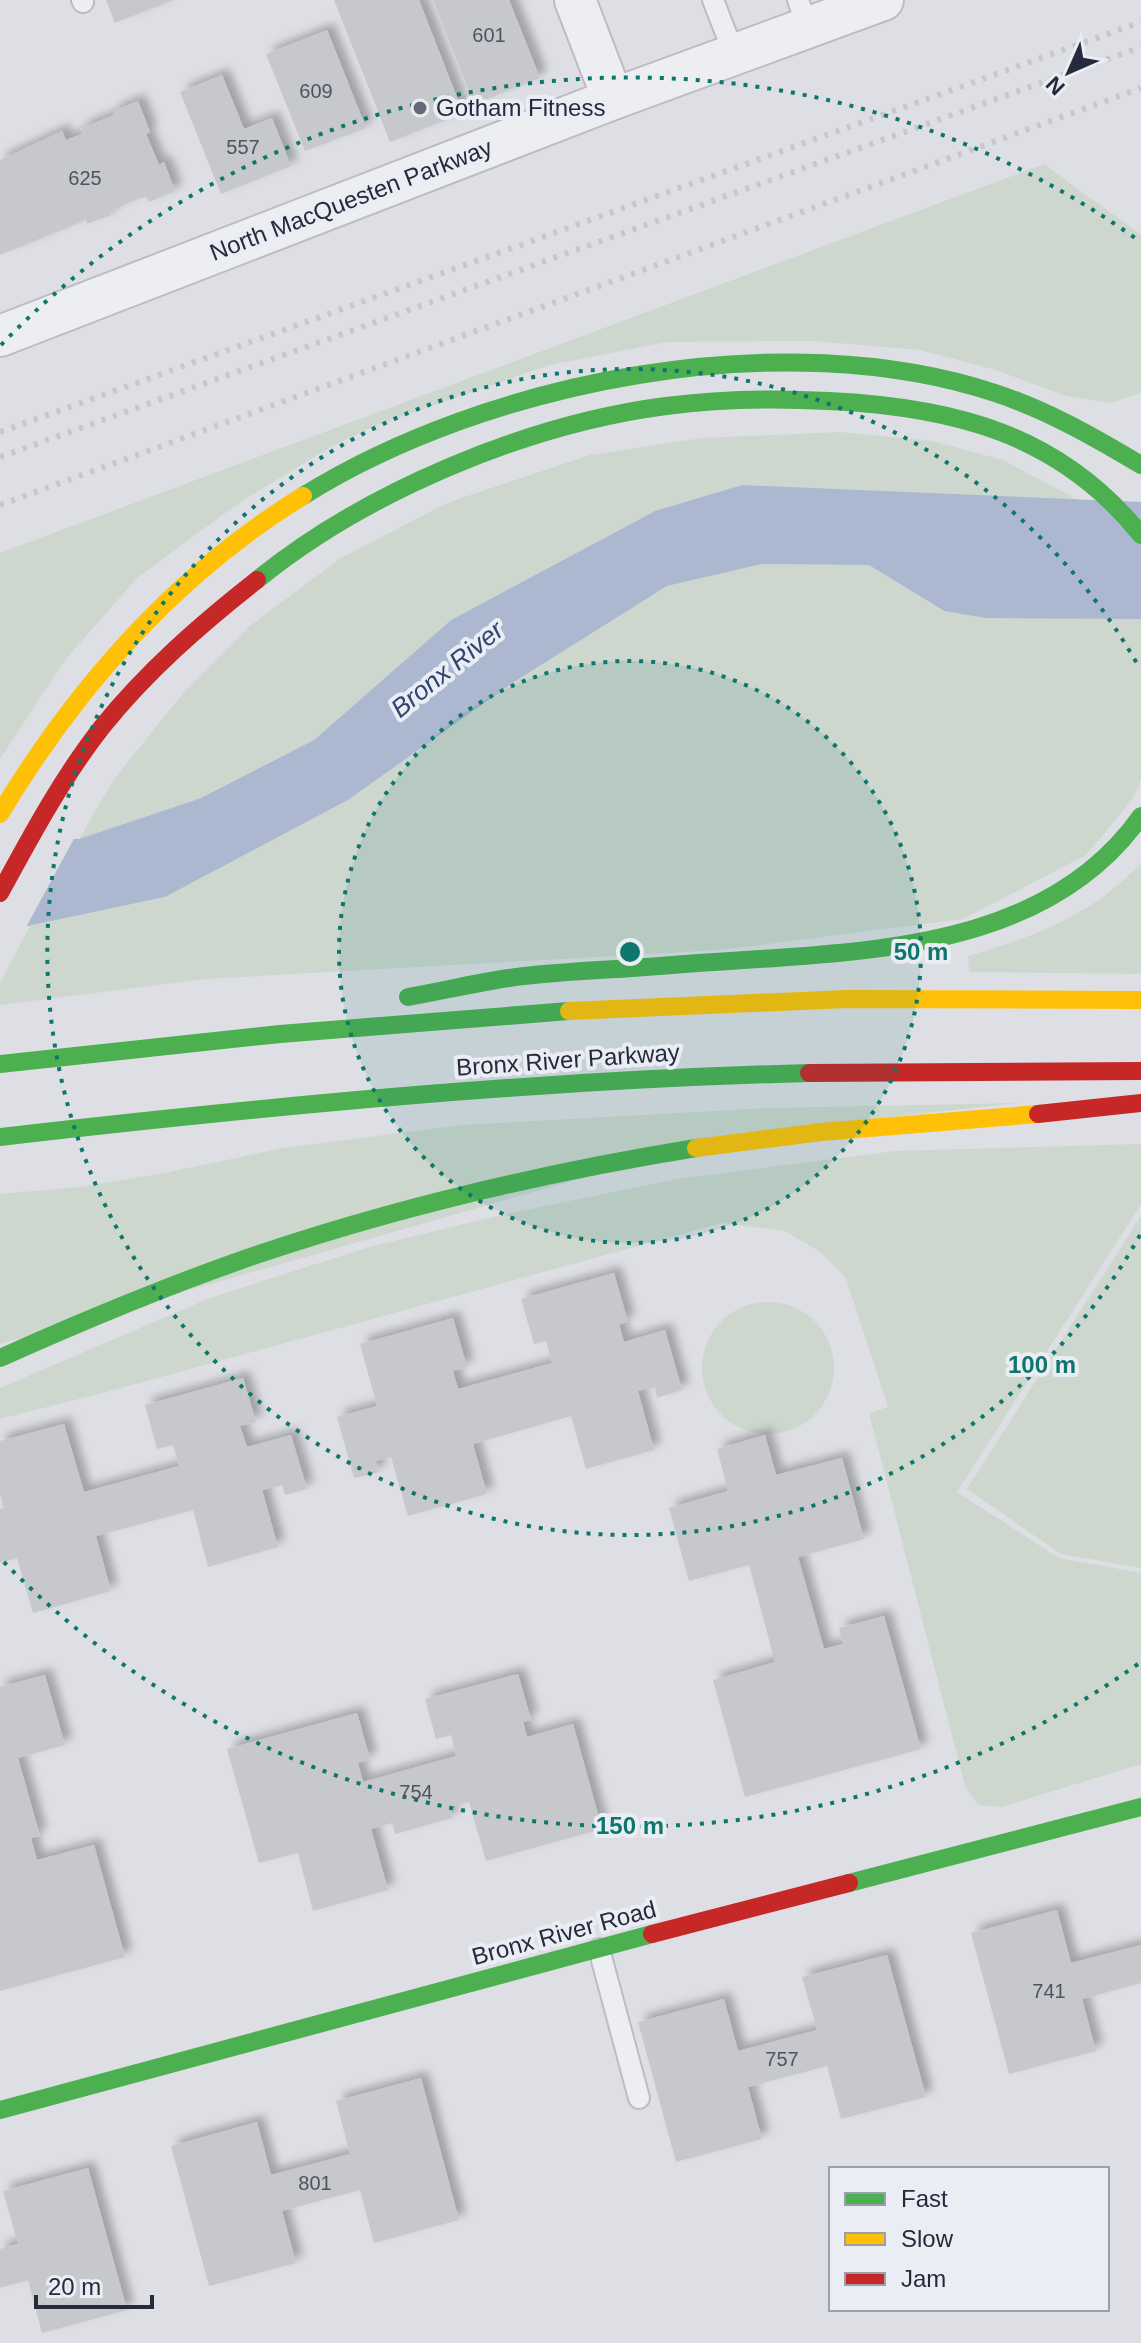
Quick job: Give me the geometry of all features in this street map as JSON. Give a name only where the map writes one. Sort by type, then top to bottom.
[{"type":"main road","points":[[0,814],[72,703],[114,653],[179,587],[253,529],[307,493],[383,452],[433,431],[558,391],[648,372],[733,363],[820,363],[898,370],[937,376],[1005,395],[1137,456]]},
{"type":"main road","points":[[0,893],[61,786],[117,710],[178,645],[239,592],[303,544],[372,502],[448,466],[525,439],[609,416],[693,402],[777,398],[856,401],[929,411],[992,430],[1052,456],[1099,487],[1119,506],[1141,535]]},
{"type":"main road","points":[[387,1001],[524,976],[872,951],[944,939],[1013,916],[1070,886],[1118,845],[1141,816]]},
{"type":"main road","name":"Bronx River Parkway","points":[[0,1064],[467,1018],[671,1006],[892,998],[1141,1000]]},
{"type":"main road","points":[[113,1051],[326,1012]]},
{"type":"main road","name":"Bronx River Parkway","points":[[0,1137],[326,1102],[531,1085],[805,1071],[1141,1071]]},
{"type":"main road","points":[[0,1358],[119,1305],[224,1266],[366,1221],[574,1171],[764,1138],[1141,1103]]},
{"type":"main road","name":"Bronx River Road","points":[[0,2110],[1141,1807]]},
{"type":"street","points":[[575,0],[613,99]]},
{"type":"street","name":"North MacQuesten Parkway","points":[[0,336],[734,54],[803,14],[883,0]]},
{"type":"lane","points":[[713,0],[734,54]]},
{"type":"lane","points":[[599,1949],[639,2098]]},
{"type":"shaded area","points":[[1044,164],[1141,235],[1141,393],[1111,403],[1066,396],[996,370],[920,350],[813,341],[667,342],[549,365],[372,427],[329,448],[239,503],[137,578],[65,660],[0,759],[0,553]]},
{"type":"shaded area","points":[[840,432],[932,441],[1003,460],[1069,495],[1115,534],[1141,581],[1141,780],[1132,800],[1086,855],[963,919],[720,950],[206,979],[0,1005],[0,983],[30,926],[165,897],[348,800],[514,682],[667,586],[762,564],[869,565],[943,611],[986,617],[910,492],[742,485],[655,511],[451,620],[314,740],[201,798],[79,839],[114,779],[184,692],[250,626],[341,558],[447,503],[590,455],[702,438]]},
{"type":"shaded area","points":[[1141,863],[1141,974],[969,972],[968,956],[1061,922],[1103,897]]},
{"type":"shaded area","points":[[1019,1103],[741,1133],[0,1344],[0,1194],[79,1187],[283,1148],[462,1125],[770,1108]]},
{"type":"shaded area","points":[[1141,1144],[1141,1204],[957,1492],[1059,1558],[1141,1573],[1141,1764],[1001,1807],[978,1805],[965,1786],[869,1413],[888,1407],[846,1278],[820,1252],[785,1231],[722,1223],[0,1419],[0,1388],[210,1298],[369,1247],[505,1214],[677,1179],[895,1151]]},
{"type":"shaded area","points":[[1141,1216],[1141,1568],[1061,1554],[967,1489]]},
{"type":"shaded area","points":[[768,1302],[793,1307],[814,1322],[829,1343],[834,1368],[829,1393],[814,1414],[793,1429],[768,1434],[743,1429],[722,1414],[707,1393],[702,1368],[707,1343],[722,1322],[743,1307]]},
{"type":"water","name":"Bronx River","points":[[742,485],[1141,502],[1141,619],[986,618],[944,611],[869,565],[762,564],[667,586],[514,682],[348,800],[165,897],[9,930],[0,839],[79,839],[201,798],[314,740],[451,620],[655,511]]},
{"type":"pier","points":[[0,835],[76,835],[24,931],[9,934],[0,933]]},
{"type":"building","points":[[106,0],[173,0],[115,23]]},
{"type":"building","points":[[334,0],[419,0],[463,113],[390,142]]},
{"type":"building","points":[[433,0],[509,0],[540,78],[474,104]]},
{"type":"building","points":[[327,30],[366,128],[305,151],[266,54]]},
{"type":"building","points":[[222,75],[244,129],[272,118],[291,166],[221,194],[180,92]]},
{"type":"building","points":[[138,101],[150,132],[146,134],[159,165],[164,162],[175,191],[149,202],[146,196],[109,211],[111,215],[87,224],[86,220],[0,255],[0,160],[62,131],[66,140],[82,134],[80,129]]},
{"type":"building","points":[[614,1273],[628,1322],[619,1324],[624,1342],[665,1330],[682,1390],[657,1398],[655,1387],[638,1391],[654,1450],[586,1469],[571,1416],[473,1444],[487,1494],[408,1516],[391,1457],[376,1461],[379,1472],[354,1478],[337,1417],[377,1406],[360,1344],[453,1318],[467,1367],[453,1371],[458,1389],[552,1363],[546,1341],[534,1344],[521,1299]]},
{"type":"building","points":[[243,1378],[256,1422],[240,1426],[247,1447],[291,1435],[307,1489],[285,1495],[282,1485],[262,1490],[278,1547],[208,1567],[193,1510],[96,1536],[111,1591],[33,1613],[17,1558],[0,1563],[0,1509],[4,1508],[0,1495],[0,1441],[64,1424],[84,1492],[179,1466],[173,1445],[157,1449],[145,1405]]},
{"type":"building","points":[[765,1435],[776,1475],[842,1458],[864,1539],[798,1557],[824,1649],[843,1644],[839,1628],[884,1616],[921,1749],[745,1797],[713,1680],[775,1662],[749,1565],[689,1581],[669,1508],[728,1491],[717,1449]]},
{"type":"building","points":[[518,1674],[531,1720],[523,1722],[527,1737],[573,1724],[602,1829],[486,1861],[469,1802],[449,1807],[452,1818],[395,1834],[392,1823],[371,1829],[388,1890],[313,1911],[298,1853],[259,1863],[227,1749],[357,1713],[370,1759],[358,1763],[363,1782],[456,1756],[451,1735],[436,1739],[425,1699]]},
{"type":"building","points":[[45,1675],[65,1745],[18,1758],[40,1836],[31,1838],[37,1860],[94,1845],[125,1957],[0,1991],[0,1687]]},
{"type":"building","points":[[1057,1910],[1071,1963],[1141,1945],[1141,1983],[1082,1999],[1096,2051],[1009,2074],[971,1933]]},
{"type":"building","points":[[887,1955],[926,2097],[841,2119],[827,2066],[748,2087],[762,2139],[676,2162],[638,2022],[724,1999],[738,2051],[817,2030],[802,1977]]},
{"type":"building","points":[[421,2078],[459,2220],[374,2243],[360,2190],[282,2211],[296,2263],[209,2286],[171,2146],[257,2122],[271,2175],[350,2154],[336,2101]]},
{"type":"building","points":[[88,2168],[127,2310],[42,2333],[28,2280],[0,2288],[0,2249],[18,2244],[3,2191]]},
{"type":"railway","points":[[0,432],[1141,22]]},
{"type":"railway","points":[[0,457],[1141,47]]},
{"type":"railway","points":[[0,505],[1141,88]]},
{"type":"traffic: fast","points":[[303,496],[377,455],[460,421],[548,394],[640,375],[732,364],[824,363],[912,373],[995,393],[1070,425],[1141,465]]},
{"type":"traffic: fast","points":[[257,580],[347,518],[397,491],[504,446],[613,415],[666,406],[727,401],[875,404],[961,419],[1002,432],[1076,472],[1109,500],[1141,535]]},
{"type":"traffic: fast","points":[[408,997],[536,975],[877,949],[977,928],[1024,910],[1068,887],[1107,856],[1141,816]]},
{"type":"traffic: fast","points":[[0,1064],[280,1034],[569,1011]]},
{"type":"traffic: fast","points":[[0,1137],[505,1088],[809,1073]]},
{"type":"traffic: fast","points":[[0,1358],[161,1290],[313,1237],[476,1192],[696,1148]]},
{"type":"traffic: fast","points":[[849,1883],[1141,1807]]},
{"type":"traffic: fast","points":[[0,2110],[652,1934]]},
{"type":"traffic: slow","points":[[0,814],[62,721],[132,637],[212,561],[303,496]]},
{"type":"traffic: slow","points":[[569,1011],[846,999],[1141,1000]]},
{"type":"traffic: slow","points":[[696,1148],[821,1132],[1038,1114]]},
{"type":"traffic: jam","points":[[0,893],[60,787],[102,727],[175,649],[257,580]]},
{"type":"traffic: jam","points":[[809,1073],[1141,1071]]},
{"type":"traffic: jam","points":[[1038,1114],[1141,1103]]},
{"type":"traffic: jam","points":[[652,1934],[849,1883]]},
{"type":"place","name":"Gotham Fitness","points":[[420,108]]}]
